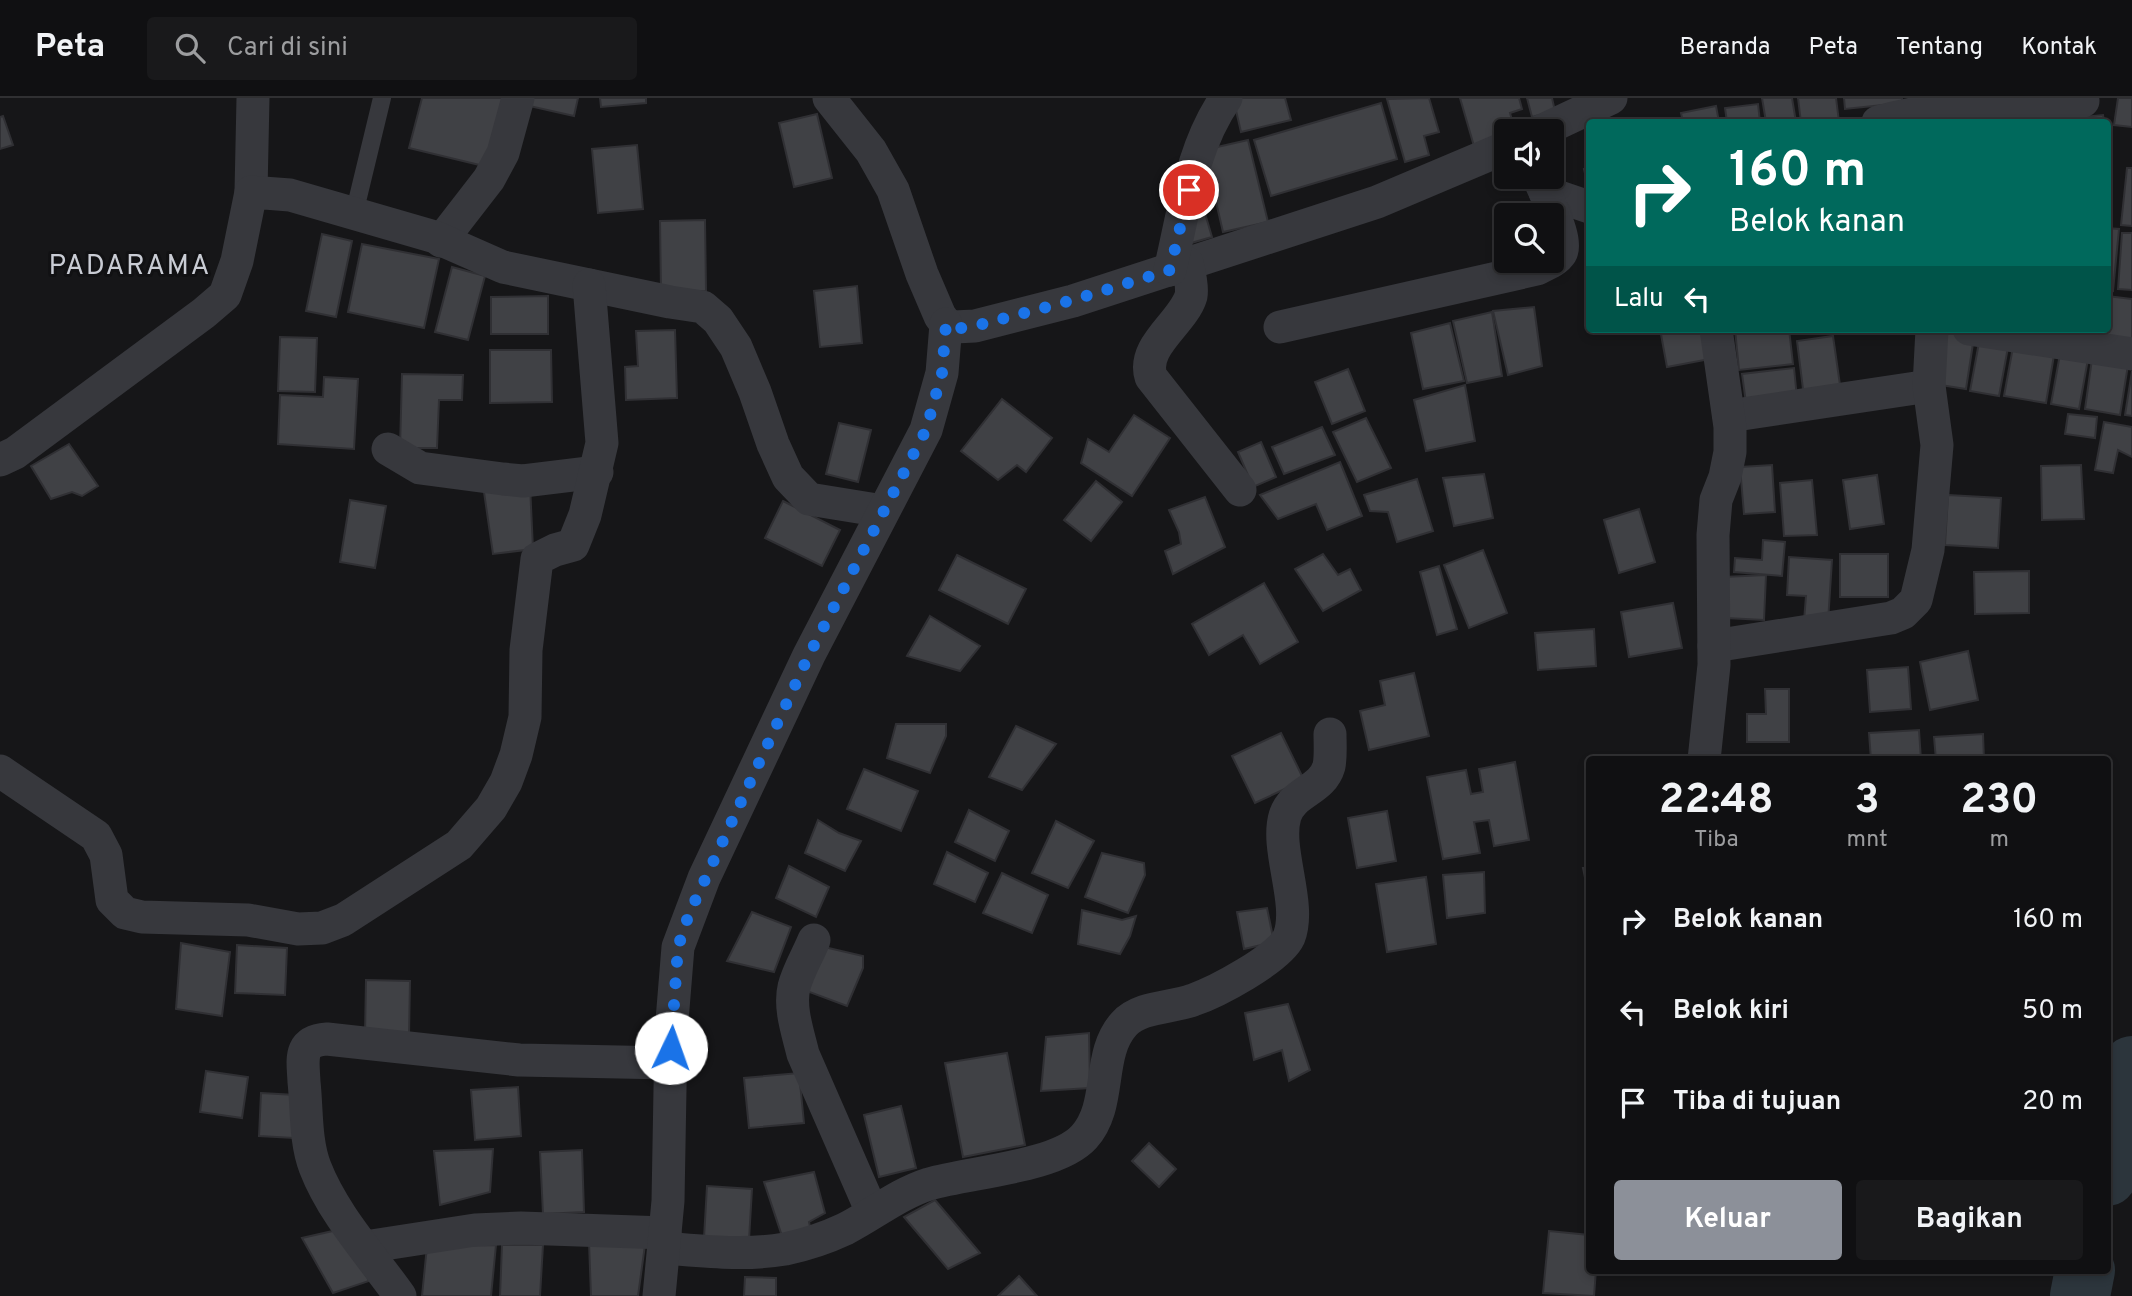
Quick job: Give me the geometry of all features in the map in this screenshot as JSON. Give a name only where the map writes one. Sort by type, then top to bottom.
[{"type":"street","points":[[0,460],[15,453],[225,295],[237,261],[251,191],[253,98]]},
{"type":"street","points":[[442,240],[489,179],[503,153],[518,98]]},
{"type":"street","points":[[829,98],[871,151],[893,190],[922,274],[940,316],[946,324],[961,328],[1073,300],[1377,202],[1494,152]]},
{"type":"street","points":[[1226,98],[1213,117],[1194,165],[1178,267],[1191,296],[1152,355],[1148,367],[1151,377],[1240,490]]},
{"type":"street","points":[[1564,120],[1611,98]]},
{"type":"street","points":[[1888,119],[1938,110],[2083,102]]},
{"type":"street","points":[[1280,327],[1537,270],[1562,252],[1563,241],[1543,189]]},
{"type":"street","points":[[1551,189],[1586,206]]},
{"type":"street","points":[[251,191],[290,195],[442,240],[503,267],[703,307],[718,320],[736,348],[788,477],[809,499],[883,510]]},
{"type":"street","points":[[0,771],[96,836],[106,855],[112,900],[125,913],[142,917],[248,920],[298,929],[322,928],[343,920],[459,845],[491,808],[506,782],[516,755],[524,717],[526,650],[537,559],[573,545],[597,472],[602,443],[589,285]]},
{"type":"street","points":[[659,1296],[665,1241],[670,1063],[678,947],[689,914],[809,655],[926,430],[942,373],[946,324]]},
{"type":"street","points":[[1704,756],[1714,646],[1713,535],[1716,500],[1725,477],[1730,452],[1729,416],[1717,333]]},
{"type":"street","points":[[1714,646],[1891,618],[1903,613],[1916,600],[1928,550],[1937,445],[1929,386],[1932,333]]},
{"type":"street","points":[[1995,333],[2132,354]]},
{"type":"street","points":[[1729,416],[1929,386]]},
{"type":"street","points":[[388,449],[420,468],[503,479],[523,481],[597,472]]},
{"type":"street","points":[[365,1247],[475,1230],[521,1228],[665,1241],[755,1254],[789,1248],[844,1230],[905,1194],[930,1184],[1044,1159],[1068,1150],[1085,1136],[1100,1111],[1112,1042],[1125,1023],[1140,1013],[1194,1000],[1270,959],[1284,946],[1290,934],[1292,908],[1284,837],[1285,815],[1291,803],[1303,792],[1317,786],[1324,777],[1329,765],[1330,734]]},
{"type":"street","points":[[814,940],[794,988],[793,1009],[797,1029],[803,1054],[872,1212]]},
{"type":"street","points":[[400,1296],[340,1214],[315,1167],[308,1126],[303,1058],[310,1043],[327,1039],[519,1060],[670,1063]]},
{"type":"lane","points":[[354,214],[382,98]]},
{"type":"building","points":[[422,98],[510,98],[492,168],[409,148]]},
{"type":"building","points":[[526,98],[578,98],[574,116],[525,105]]},
{"type":"building","points":[[600,98],[646,98],[646,103],[601,107]]},
{"type":"building","points":[[1240,98],[1285,98],[1291,120],[1241,132],[1234,102]]},
{"type":"building","points":[[1429,98],[1439,132],[1424,136],[1429,155],[1405,162],[1387,99]]},
{"type":"building","points":[[1460,98],[1519,98],[1522,109],[1510,113],[1512,119],[1494,119],[1494,137],[1474,146]]},
{"type":"building","points":[[1527,98],[1552,98],[1555,111],[1532,117]]},
{"type":"building","points":[[1762,98],[1792,98],[1796,119],[1766,119]]},
{"type":"building","points":[[1798,98],[1836,98],[1839,119],[1801,119]]},
{"type":"building","points":[[1844,98],[1902,98],[1902,103],[1845,109]]},
{"type":"building","points":[[2118,98],[2132,98],[2132,127],[2114,125]]},
{"type":"building","points":[[1381,103],[1397,159],[1271,196],[1254,140]]},
{"type":"building","points":[[1758,104],[1760,119],[1727,119],[1725,108]]},
{"type":"building","points":[[1716,106],[1718,119],[1682,119],[1681,113]]},
{"type":"building","points":[[817,114],[832,178],[794,187],[779,123]]},
{"type":"building","points":[[2103,115],[2104,119],[2063,119]]},
{"type":"building","points":[[3,116],[13,145],[0,149],[0,117]]},
{"type":"building","points":[[1248,140],[1268,222],[1223,232],[1204,150]]},
{"type":"building","points":[[637,145],[643,209],[598,213],[592,149]]},
{"type":"building","points":[[2127,168],[2132,168],[2132,226],[2121,225]]},
{"type":"building","points":[[1204,210],[1212,237],[1191,243],[1195,213]]},
{"type":"building","points":[[705,220],[706,291],[661,292],[660,221]]},
{"type":"building","points":[[2111,228],[2119,229],[2111,291]]},
{"type":"building","points":[[2122,233],[2132,233],[2132,290],[2118,289]]},
{"type":"building","points":[[322,234],[352,241],[336,317],[306,311]]},
{"type":"building","points":[[362,244],[439,259],[424,328],[348,312]]},
{"type":"building","points":[[452,267],[485,276],[468,340],[435,332]]},
{"type":"building","points":[[857,286],[862,343],[820,347],[814,291]]},
{"type":"building","points":[[548,296],[548,334],[491,334],[491,297]]},
{"type":"building","points":[[2111,296],[2132,299],[2132,342],[2085,337],[2086,333],[2111,333]]},
{"type":"building","points":[[1534,307],[1542,366],[1508,375],[1493,311]]},
{"type":"building","points":[[1492,312],[1502,376],[1467,383],[1453,321]]},
{"type":"building","points":[[1450,323],[1464,381],[1423,389],[1411,333]]},
{"type":"building","points":[[675,330],[677,398],[626,400],[625,367],[638,366],[636,331]]},
{"type":"building","points":[[1661,333],[1707,333],[1710,359],[1667,367]]},
{"type":"building","points":[[1735,333],[1789,333],[1793,364],[1739,370]]},
{"type":"building","points":[[1943,333],[1974,337],[1966,389],[1934,384]]},
{"type":"building","points":[[1833,336],[1841,392],[1804,397],[1797,341]]},
{"type":"building","points":[[280,337],[317,338],[315,392],[278,391]]},
{"type":"building","points":[[1980,337],[2009,342],[1999,396],[1970,391]]},
{"type":"building","points":[[2013,347],[2054,355],[2046,403],[2004,396]]},
{"type":"building","points":[[490,350],[551,350],[552,402],[490,403]]},
{"type":"building","points":[[2060,354],[2088,359],[2079,409],[2051,404]]},
{"type":"building","points":[[2092,359],[2128,365],[2120,415],[2085,409]]},
{"type":"building","points":[[1794,368],[1797,398],[1746,403],[1742,374]]},
{"type":"building","points":[[1348,369],[1365,411],[1332,424],[1315,382]]},
{"type":"building","points":[[2132,371],[2132,416],[2125,415]]},
{"type":"building","points":[[402,374],[463,375],[462,400],[439,400],[437,448],[400,448]]},
{"type":"building","points":[[324,377],[358,379],[354,449],[278,444],[280,395],[323,397]]},
{"type":"building","points":[[1465,385],[1475,441],[1426,451],[1414,400]]},
{"type":"building","points":[[1002,399],[1052,438],[1026,472],[1017,465],[998,480],[961,451]]},
{"type":"building","points":[[2068,414],[2097,417],[2095,438],[2065,434]]},
{"type":"building","points":[[1134,415],[1170,438],[1132,496],[1081,463],[1088,439],[1109,452]]},
{"type":"building","points":[[1366,418],[1391,468],[1357,482],[1333,432]]},
{"type":"building","points":[[2104,422],[2132,427],[2132,457],[2118,450],[2113,473],[2095,470]]},
{"type":"building","points":[[839,423],[871,430],[858,482],[826,474]]},
{"type":"building","points":[[1322,427],[1335,455],[1284,474],[1272,447]]},
{"type":"building","points":[[1261,442],[1276,477],[1253,487],[1238,452]]},
{"type":"building","points":[[69,444],[98,486],[82,496],[72,492],[51,499],[31,466]]},
{"type":"building","points":[[1340,462],[1362,516],[1327,530],[1316,504],[1278,519],[1260,495]]},
{"type":"building","points":[[1772,465],[1775,512],[1744,514],[1740,467]]},
{"type":"building","points":[[2081,465],[2084,519],[2042,520],[2041,466]]},
{"type":"building","points":[[1484,474],[1493,518],[1454,526],[1443,478]]},
{"type":"building","points":[[1877,475],[1884,524],[1850,529],[1843,480]]},
{"type":"building","points":[[1417,479],[1433,531],[1397,542],[1388,512],[1370,511],[1364,495]]},
{"type":"building","points":[[1812,480],[1817,535],[1784,536],[1780,483]]},
{"type":"building","points":[[1096,481],[1122,502],[1091,541],[1064,520]]},
{"type":"building","points":[[530,485],[533,549],[493,554],[484,492]]},
{"type":"building","points":[[1948,495],[2001,498],[1998,548],[1945,545]]},
{"type":"building","points":[[1205,497],[1225,547],[1173,574],[1165,551],[1181,544],[1179,532],[1169,510]]},
{"type":"building","points":[[350,500],[386,506],[375,568],[340,562]]},
{"type":"building","points":[[783,501],[840,530],[822,566],[765,538]]},
{"type":"building","points":[[1639,509],[1655,562],[1619,573],[1604,520]]},
{"type":"building","points":[[1763,540],[1785,542],[1782,576],[1734,572],[1735,558],[1762,560]]},
{"type":"building","points":[[1483,550],[1507,613],[1469,628],[1444,565]]},
{"type":"building","points":[[1323,554],[1338,575],[1350,569],[1361,590],[1323,611],[1295,569]]},
{"type":"building","points":[[1840,554],[1888,554],[1888,597],[1840,597]]},
{"type":"building","points":[[957,555],[1026,589],[1008,624],[939,590]]},
{"type":"building","points":[[1789,557],[1832,560],[1828,622],[1804,621],[1806,596],[1787,595]]},
{"type":"building","points":[[1439,566],[1457,629],[1437,635],[1420,572]]},
{"type":"building","points":[[2029,571],[2029,613],[1975,614],[1974,572]]},
{"type":"building","points":[[1766,575],[1764,620],[1726,618],[1723,577]]},
{"type":"building","points":[[1264,583],[1298,642],[1260,664],[1243,635],[1209,655],[1192,624]]},
{"type":"building","points":[[1673,603],[1682,648],[1629,657],[1621,612]]},
{"type":"building","points":[[930,616],[980,646],[960,671],[907,656]]},
{"type":"building","points":[[1594,629],[1596,666],[1538,670],[1535,633]]},
{"type":"building","points":[[1968,651],[1978,700],[1930,710],[1920,662]]},
{"type":"building","points":[[1908,667],[1911,709],[1870,712],[1867,670]]},
{"type":"building","points":[[1414,673],[1429,736],[1369,750],[1360,711],[1385,705],[1380,681]]},
{"type":"building","points":[[1765,689],[1789,689],[1789,742],[1747,742],[1747,714],[1766,714]]},
{"type":"building","points":[[896,724],[946,724],[946,736],[930,773],[887,758]]},
{"type":"building","points":[[1016,726],[1056,744],[1022,790],[989,777]]},
{"type":"building","points":[[1919,730],[1921,756],[1871,756],[1869,733]]},
{"type":"building","points":[[1281,733],[1304,780],[1255,803],[1232,756]]},
{"type":"building","points":[[1983,734],[1984,756],[1936,756],[1934,737]]},
{"type":"building","points":[[1515,762],[1529,840],[1494,846],[1489,820],[1474,822],[1480,853],[1443,859],[1427,777],[1466,770],[1471,794],[1483,792],[1479,769]]},
{"type":"building","points":[[864,769],[918,791],[901,831],[847,809]]},
{"type":"building","points":[[969,810],[1009,831],[995,861],[955,842]]},
{"type":"building","points":[[1387,811],[1396,861],[1357,868],[1348,818]]},
{"type":"building","points":[[818,820],[839,833],[861,841],[845,871],[805,853]]},
{"type":"building","points":[[1056,821],[1094,841],[1068,888],[1032,873]]},
{"type":"building","points":[[947,852],[988,873],[975,902],[934,884]]},
{"type":"building","points":[[1102,853],[1144,863],[1145,875],[1128,913],[1085,897]]},
{"type":"building","points":[[789,866],[829,887],[816,917],[776,898]]},
{"type":"building","points":[[1484,872],[1485,913],[1447,918],[1443,875]]},
{"type":"building","points":[[1002,873],[1048,895],[1032,933],[983,913]]},
{"type":"building","points":[[1426,877],[1436,944],[1387,952],[1376,884]]},
{"type":"building","points":[[1267,908],[1274,942],[1244,949],[1237,912]]},
{"type":"building","points":[[1082,910],[1122,920],[1136,916],[1130,936],[1120,954],[1078,944]]},
{"type":"building","points":[[752,912],[791,927],[774,972],[727,961]]},
{"type":"building","points":[[181,943],[230,952],[222,1016],[176,1009]]},
{"type":"building","points":[[237,945],[287,948],[285,995],[235,993]]},
{"type":"building","points":[[820,946],[863,956],[863,968],[847,1006],[804,990]]},
{"type":"building","points":[[366,980],[410,981],[409,1036],[365,1035]]},
{"type":"building","points":[[1288,1004],[1310,1070],[1289,1081],[1282,1050],[1254,1060],[1245,1013]]},
{"type":"building","points":[[1089,1033],[1090,1088],[1041,1091],[1046,1037]]},
{"type":"building","points":[[1007,1053],[1025,1145],[963,1157],[945,1063]]},
{"type":"building","points":[[206,1071],[248,1077],[242,1118],[200,1112]]},
{"type":"building","points":[[799,1073],[804,1123],[749,1128],[744,1078]]},
{"type":"building","points":[[518,1087],[521,1136],[475,1140],[471,1090]]},
{"type":"building","points":[[261,1093],[296,1095],[294,1138],[259,1136]]},
{"type":"building","points":[[901,1106],[916,1168],[879,1177],[864,1115]]},
{"type":"building","points":[[1149,1143],[1176,1169],[1159,1187],[1132,1161]]},
{"type":"building","points":[[493,1149],[490,1192],[440,1205],[434,1151]]},
{"type":"building","points":[[582,1150],[584,1212],[543,1214],[540,1152]]},
{"type":"building","points":[[814,1172],[825,1213],[809,1222],[811,1231],[782,1236],[764,1182]]},
{"type":"building","points":[[707,1186],[752,1189],[749,1240],[704,1238]]},
{"type":"building","points":[[935,1200],[980,1253],[948,1269],[904,1217]]},
{"type":"building","points":[[346,1228],[369,1281],[333,1293],[302,1238]]},
{"type":"building","points":[[1549,1231],[1586,1235],[1586,1274],[1596,1274],[1594,1296],[1543,1293]]},
{"type":"building","points":[[589,1242],[645,1245],[638,1296],[591,1296]]},
{"type":"building","points":[[496,1245],[491,1296],[422,1296],[427,1246]]},
{"type":"building","points":[[502,1245],[543,1245],[540,1296],[500,1296]]},
{"type":"building","points":[[1019,1276],[1037,1296],[998,1296]]},
{"type":"building","points":[[745,1277],[776,1278],[776,1296],[744,1296]]},
{"type":"waterway","points":[[2111,1158],[2132,1066]]},
{"type":"waterway","points":[[2080,1296],[2084,1274]]},
{"type":"district","name":"PADARAMA","points":[[130,267]]},
{"type":"route","points":[[671,1048],[678,947],[689,914],[809,655],[926,430],[942,373],[946,324],[961,328],[975,326],[1170,270],[1189,190]]}]
